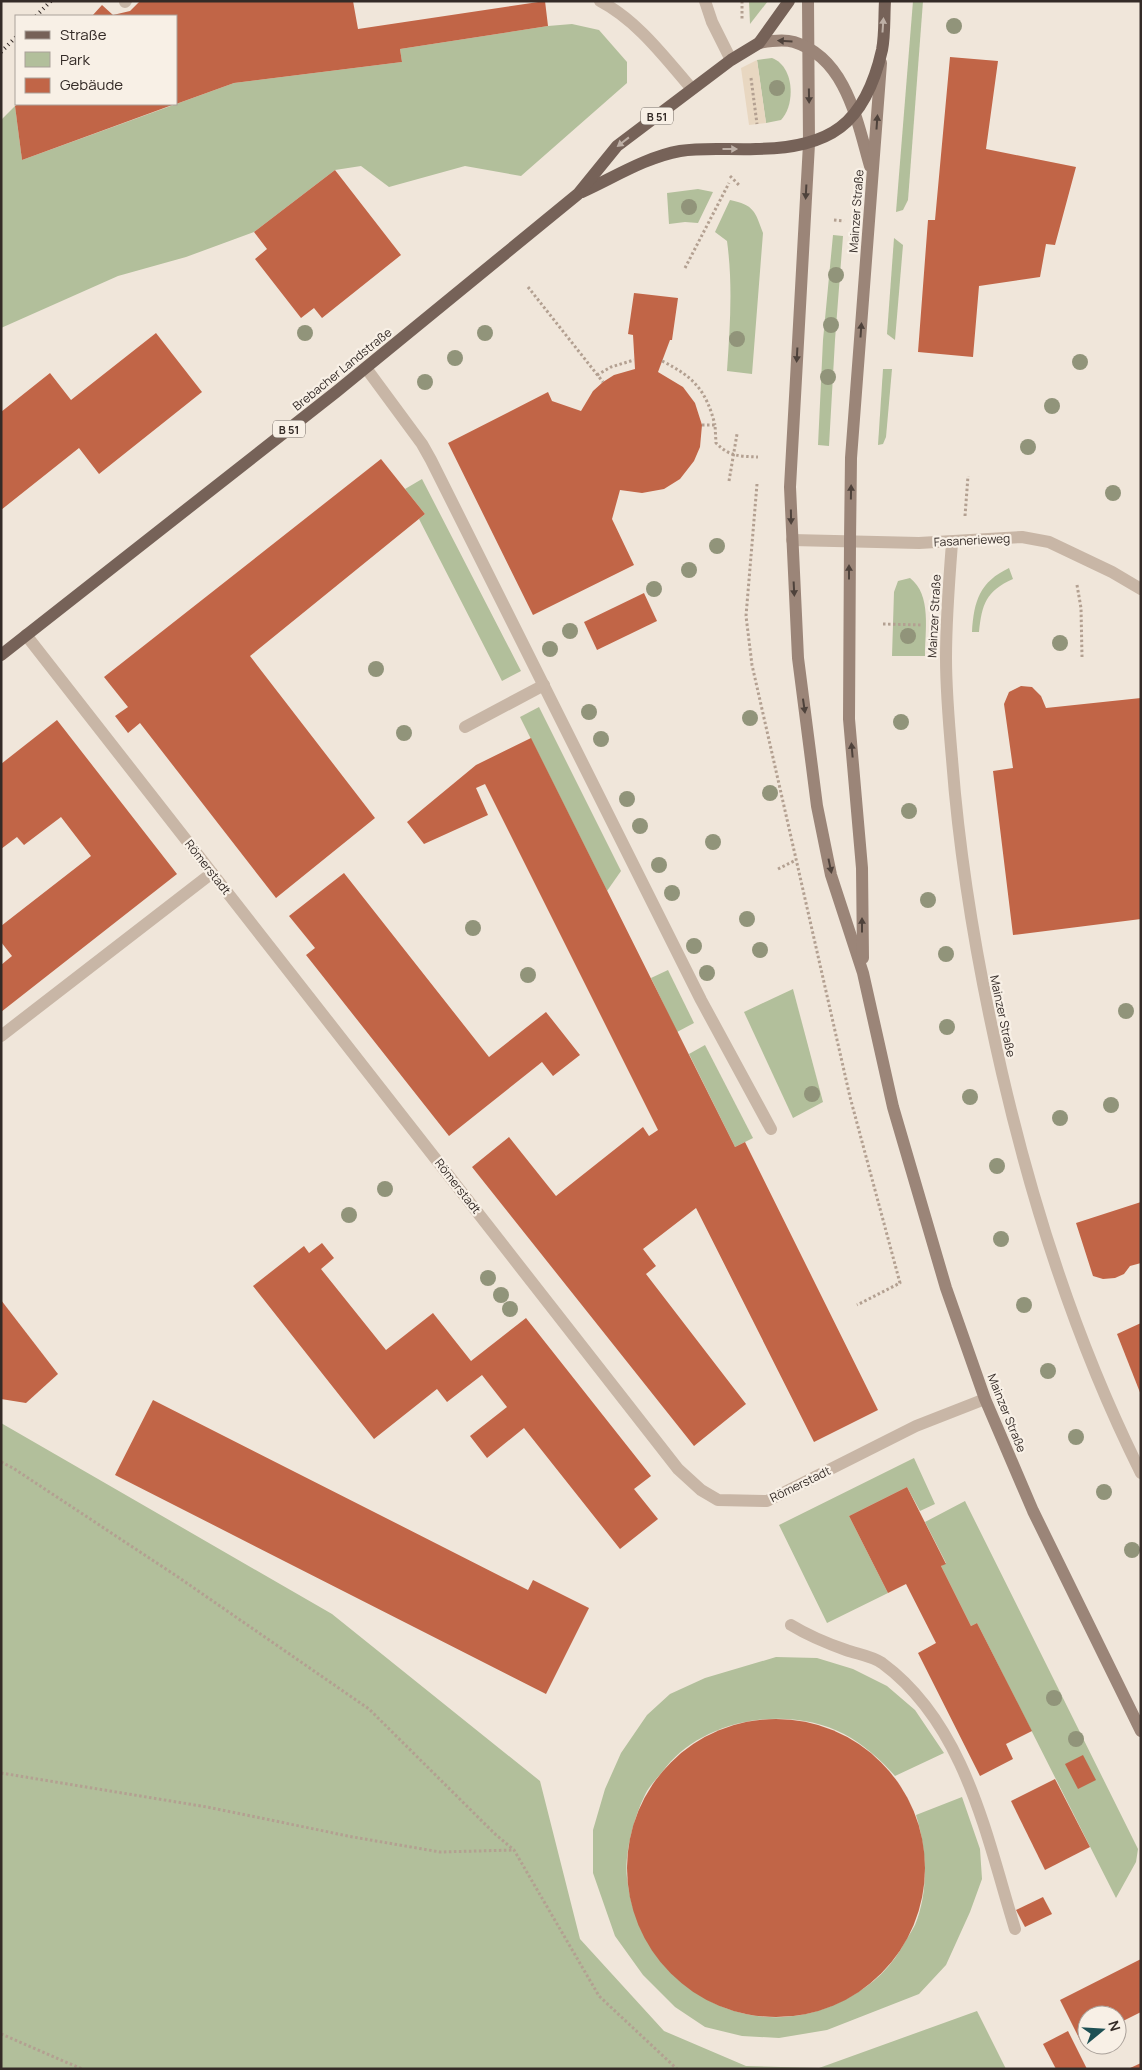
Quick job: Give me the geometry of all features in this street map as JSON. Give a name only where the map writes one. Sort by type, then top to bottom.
[{"type":"main road","name":"Brebacher Landstraße","points":[[1,655],[366,368],[578,194],[617,146],[731,60],[759,43],[789,1]]},
{"type":"main road","name":"Mainzer Straße","points":[[808,1],[809,144],[790,487],[798,658],[817,806],[831,875],[863,973],[895,1117],[946,1288],[986,1399],[1033,1511],[1141,1731]]},
{"type":"main road","name":"Mainzer Straße","points":[[863,973],[862,868],[849,719],[851,458],[885,1]]},
{"type":"main road","name":"B 51","points":[[759,43],[779,40],[794,42],[808,49],[829,65],[844,88],[855,114],[870,166],[869,223]]},
{"type":"main road","name":"Mainzer Straße","points":[[809,144],[837,131],[855,114],[868,93],[882,50]]},
{"type":"main road","name":"Brebacher Landstraße","points":[[578,194],[654,159],[679,152],[712,149],[756,149],[809,144]]},
{"type":"street","points":[[600,1],[634,24],[692,89]]},
{"type":"street","points":[[705,1],[712,22],[731,60]]},
{"type":"street","points":[[366,368],[422,444],[431,460],[701,1000],[771,1129]]},
{"type":"street","name":"Fasanerieweg","points":[[792,540],[952,543],[1022,538],[1049,542],[1112,572],[1141,589]]},
{"type":"street","name":"Mainzer Straße","points":[[952,543],[947,625],[946,694],[957,822],[968,909],[986,1003],[1017,1139],[1058,1278],[1105,1394],[1141,1472]]},
{"type":"street","name":"Römerstadt","points":[[26,635],[678,1469],[701,1490],[718,1500],[767,1501],[916,1426],[986,1399]]},
{"type":"street","points":[[465,727],[544,685]]},
{"type":"street","points":[[1,1036],[212,873]]},
{"type":"street","points":[[791,1625],[815,1639],[880,1662],[925,1703],[952,1748],[974,1794],[1014,1929]]},
{"type":"path","points":[[742,1],[742,22]]},
{"type":"path","points":[[750,71],[757,124]]},
{"type":"path","points":[[685,268],[729,183]]},
{"type":"path","points":[[834,220],[845,221]]},
{"type":"path","points":[[528,287],[603,382]]},
{"type":"path","points":[[598,375],[634,360]]},
{"type":"path","points":[[662,362],[682,371],[699,386],[710,406],[715,425],[716,443],[724,452],[733,455],[758,457]]},
{"type":"path","points":[[702,425],[715,425]]},
{"type":"path","points":[[729,481],[737,434]]},
{"type":"path","points":[[965,498],[968,476]]},
{"type":"path","points":[[757,484],[746,616],[752,665],[850,1097],[900,1284],[857,1305]]},
{"type":"path","points":[[1078,592],[1081,608],[1082,657]]},
{"type":"path","points":[[883,624],[947,625]]},
{"type":"path","points":[[778,869],[796,860]]},
{"type":"path","points":[[1,1462],[14,1468],[178,1577],[369,1709],[495,1834],[514,1850],[599,1996],[677,2069]]},
{"type":"path","points":[[1,1773],[207,1807],[352,1837],[440,1852],[514,1850]]},
{"type":"path","points":[[1,2034],[82,2069]]},
{"type":"green space","points":[[749,1],[768,1],[750,24]]},
{"type":"green space","points":[[913,1],[923,1],[908,200],[903,210],[896,212]]},
{"type":"green space","points":[[572,24],[599,30],[627,62],[627,83],[521,176],[465,166],[389,187],[361,166],[335,170],[254,232],[186,257],[118,276],[1,328],[1,120],[15,106],[22,160],[173,105],[178,105],[178,103],[234,83],[402,62],[400,49]]},
{"type":"green space","points":[[772,58],[785,69],[791,95],[786,113],[781,120],[766,123],[757,60]]},
{"type":"green space","points":[[698,189],[713,192],[698,223],[669,224],[667,193]]},
{"type":"green space","points":[[730,200],[744,204],[752,210],[758,219],[763,233],[752,374],[727,371],[730,306],[729,257],[727,241],[715,232]]},
{"type":"green space","points":[[833,235],[843,236],[829,446],[818,445],[823,340]]},
{"type":"green space","points":[[894,238],[903,245],[895,340],[887,334]]},
{"type":"green space","points":[[883,369],[892,369],[886,437],[883,444],[878,445]]},
{"type":"green space","points":[[422,479],[521,671],[502,681],[419,519],[425,514],[405,489]]},
{"type":"green space","points":[[1009,568],[1013,579],[997,588],[991,594],[984,606],[979,632],[972,632],[980,593],[991,579]]},
{"type":"green space","points":[[910,578],[922,594],[926,614],[925,656],[892,656],[894,592],[898,581]]},
{"type":"green space","points":[[539,707],[621,871],[607,891],[520,717]]},
{"type":"green space","points":[[668,970],[694,1023],[677,1032],[651,978]]},
{"type":"green space","points":[[793,989],[823,1102],[793,1118],[744,1012]]},
{"type":"green space","points":[[705,1045],[753,1138],[735,1147],[689,1054]]},
{"type":"green space","points":[[1,1423],[332,1614],[540,1781],[580,1939],[664,2031],[746,2066],[819,2068],[977,2011],[1006,2069],[1,2069]]},
{"type":"green space","points":[[914,1458],[935,1504],[920,1511],[907,1487],[849,1516],[888,1593],[827,1623],[779,1525]]},
{"type":"green space","points":[[965,1501],[1138,1849],[1136,1862],[1116,1898],[977,1623],[971,1626],[941,1566],[946,1563],[925,1522]]},
{"type":"green space","points":[[776,1657],[817,1658],[853,1669],[887,1686],[915,1710],[944,1753],[895,1776],[871,1753],[844,1734],[822,1725],[799,1720],[774,1719],[749,1721],[725,1727],[703,1737],[683,1750],[666,1767],[647,1791],[631,1833],[627,1857],[627,1878],[635,1915],[651,1947],[673,1974],[701,1996],[732,2010],[766,2017],[802,2015],[838,2003],[857,1993],[874,1981],[895,1958],[915,1925],[920,1912],[925,1870],[920,1828],[916,1815],[962,1797],[980,1849],[982,1879],[970,1912],[946,1965],[919,1994],[827,2030],[779,2038],[742,2036],[705,2027],[675,2007],[643,1975],[615,1936],[593,1873],[593,1830],[605,1789],[621,1753],[647,1715],[670,1694],[705,1678]]},
{"type":"shaded area","points":[[757,60],[766,123],[749,125],[741,68]]},
{"type":"building","points":[[140,1],[353,1],[358,29],[545,1],[548,26],[400,49],[402,62],[234,83],[178,103],[178,15],[113,15],[130,11]]},
{"type":"building","points":[[102,5],[113,15],[93,15]]},
{"type":"building","points":[[950,57],[998,61],[986,149],[1076,167],[1055,245],[1046,244],[1040,277],[979,286],[973,357],[918,352],[928,220],[935,220]]},
{"type":"building","points":[[16,105],[172,105],[22,160],[15,106]]},
{"type":"building","points":[[335,170],[401,255],[322,318],[314,308],[301,318],[255,259],[267,249],[254,232]]},
{"type":"building","points":[[634,293],[678,298],[672,340],[670,340],[658,372],[683,387],[695,403],[702,425],[700,447],[694,461],[680,479],[664,489],[642,493],[620,490],[612,519],[634,565],[533,615],[448,443],[548,392],[552,401],[581,411],[593,391],[603,382],[614,375],[635,369],[633,335],[628,334]]},
{"type":"building","points":[[156,333],[202,392],[99,474],[79,448],[1,510],[1,412],[50,373],[71,400]]},
{"type":"building","points":[[381,459],[425,514],[250,656],[375,818],[276,898],[140,723],[128,733],[115,716],[128,707],[104,677]]},
{"type":"building","points":[[644,593],[657,621],[597,650],[584,622]]},
{"type":"building","points":[[1021,686],[1032,687],[1041,696],[1046,708],[1141,698],[1141,919],[1013,935],[993,771],[1013,768],[1004,704],[1009,692]]},
{"type":"building","points":[[57,720],[177,874],[1,1012],[1,965],[12,956],[1,942],[1,926],[91,856],[61,817],[24,845],[17,837],[1,849],[1,764]]},
{"type":"building","points":[[531,738],[735,1147],[745,1142],[878,1410],[814,1442],[696,1208],[643,1249],[656,1266],[646,1274],[746,1404],[694,1446],[472,1167],[509,1137],[556,1196],[643,1127],[649,1136],[658,1130],[485,784],[476,788],[488,815],[424,844],[407,822],[476,765]]},
{"type":"building","points":[[344,873],[489,1057],[546,1012],[580,1055],[553,1076],[542,1062],[449,1136],[306,955],[315,948],[289,916]]},
{"type":"building","points":[[1141,1202],[1141,1263],[1130,1266],[1124,1274],[1115,1278],[1103,1279],[1093,1276],[1076,1223]]},
{"type":"building","points":[[322,1243],[334,1258],[321,1269],[386,1350],[433,1313],[471,1361],[526,1318],[651,1476],[634,1489],[658,1519],[620,1549],[524,1428],[487,1458],[470,1436],[507,1407],[482,1375],[447,1402],[437,1389],[374,1439],[253,1286],[304,1246],[309,1253]]},
{"type":"building","points":[[1,1300],[58,1374],[26,1403],[1,1399]]},
{"type":"building","points":[[1141,1323],[1141,1395],[1117,1334]]},
{"type":"building","points":[[153,1400],[528,1590],[533,1580],[589,1608],[546,1694],[115,1475]]},
{"type":"building","points":[[907,1487],[946,1564],[941,1566],[971,1626],[977,1623],[1032,1731],[1006,1744],[1013,1759],[980,1776],[918,1653],[936,1643],[906,1584],[888,1593],[849,1516]]},
{"type":"building","points":[[776,1719],[805,1722],[833,1730],[859,1744],[882,1762],[900,1785],[914,1811],[922,1839],[925,1868],[922,1897],[914,1925],[900,1951],[882,1974],[859,1992],[833,2006],[805,2014],[776,2017],[747,2014],[719,2006],[693,1992],[670,1974],[652,1951],[638,1925],[630,1897],[627,1868],[630,1839],[638,1811],[652,1785],[670,1762],[693,1744],[719,1730],[747,1722]]},
{"type":"building","points":[[1083,1755],[1096,1780],[1078,1789],[1065,1764]]},
{"type":"building","points":[[1055,1779],[1090,1847],[1045,1870],[1011,1801]]},
{"type":"building","points":[[1043,1897],[1052,1914],[1025,1927],[1016,1910]]},
{"type":"building","points":[[1141,1959],[1141,2012],[1127,2019],[1127,2005],[1077,2005],[1077,2034],[1060,2000]]},
{"type":"building","points":[[1068,2031],[1077,2049],[1077,2055],[1080,2055],[1087,2069],[1056,2069],[1043,2044]]},
{"type":"building","points":[[1141,2063],[1141,2069],[1128,2069]]},
{"type":"railway","points":[[37,15],[51,1]]},
{"type":"railway","points":[[1,52],[15,38]]}]
